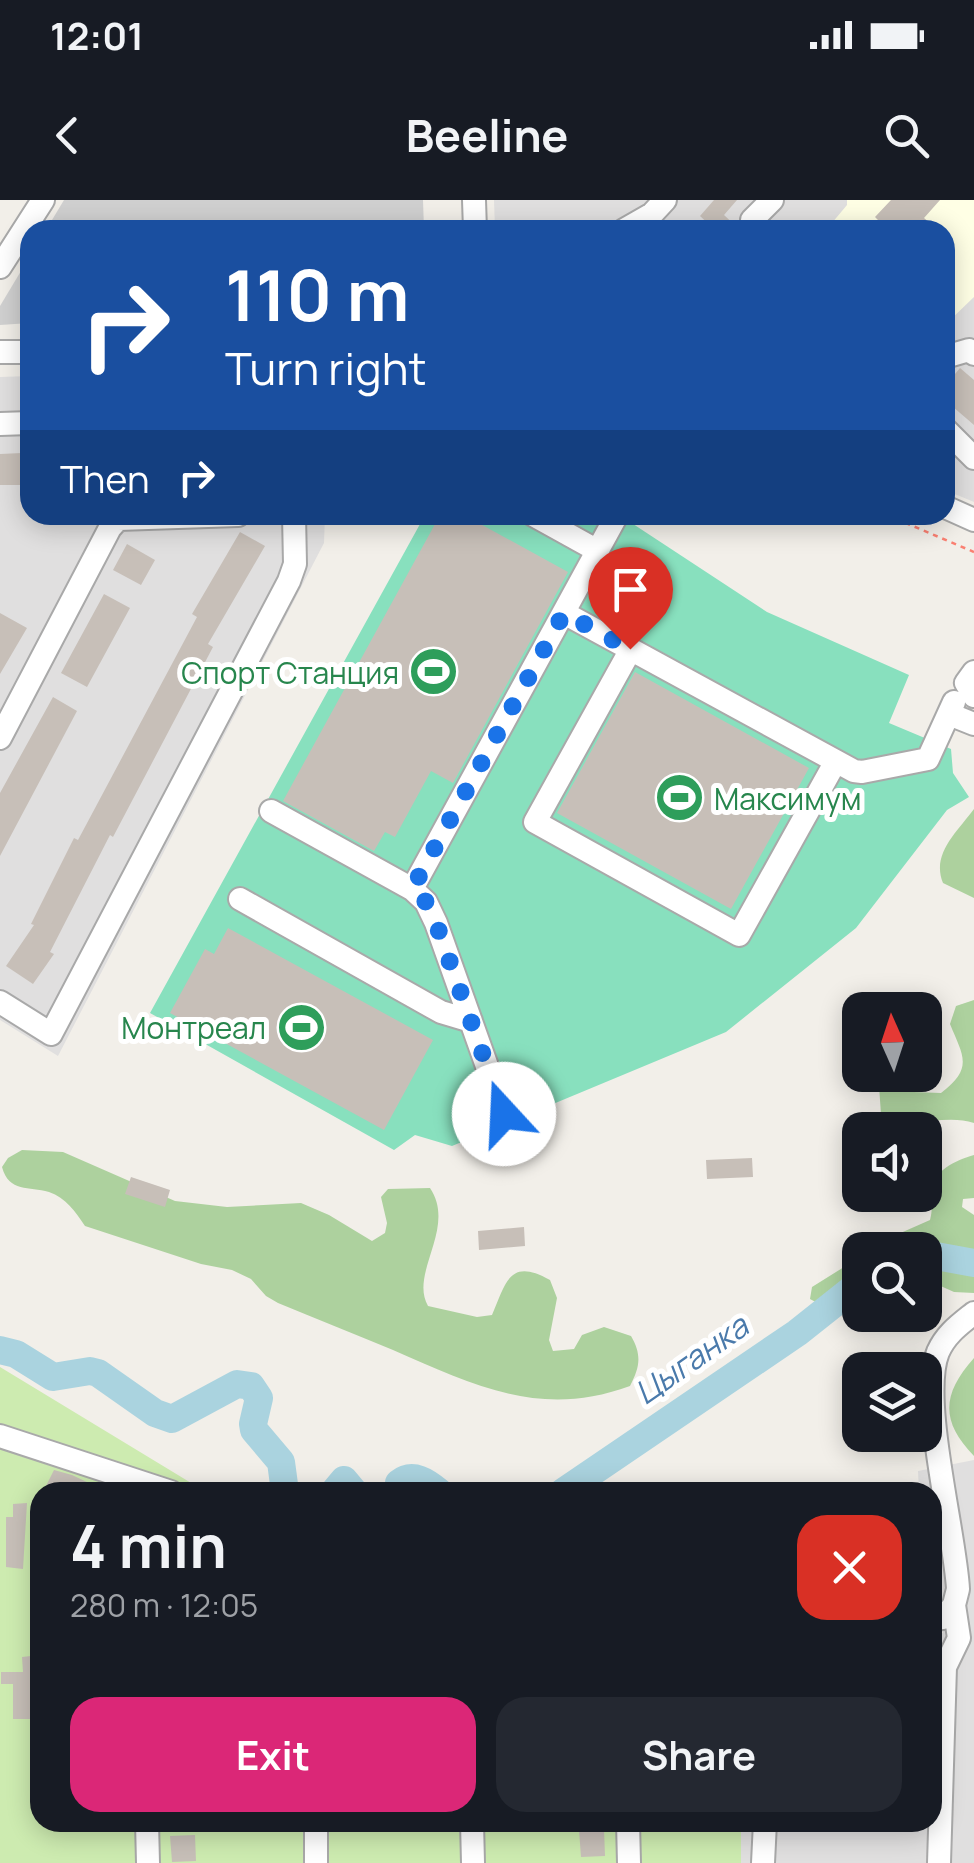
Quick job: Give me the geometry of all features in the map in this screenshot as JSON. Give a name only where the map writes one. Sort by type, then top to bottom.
[{"type":"street","points":[[752,220],[772,200]]},
{"type":"street","points":[[0,267],[20,236]]},
{"type":"street","points":[[955,439],[974,458]]},
{"type":"street","points":[[0,738],[113,525]]},
{"type":"street","points":[[0,1002],[51,1034],[289,581],[296,564],[294,525]]},
{"type":"street","points":[[552,525],[598,550]]},
{"type":"street","points":[[412,889],[612,525]]},
{"type":"street","points":[[564,613],[862,772],[922,762],[931,756],[974,672]]},
{"type":"street","points":[[630,649],[534,822],[739,935],[836,760]]},
{"type":"street","points":[[959,704],[974,724]]},
{"type":"street","points":[[270,811],[412,889],[426,902],[504,1114]]},
{"type":"street","points":[[240,900],[442,1012],[471,1021]]},
{"type":"street","points":[[942,1765],[945,1667],[958,1638],[958,1588],[932,1394],[936,1355],[948,1333],[974,1313]]},
{"type":"street","points":[[0,1436],[140,1482]]},
{"type":"street","points":[[147,1832],[148,1863]]},
{"type":"street","points":[[316,1832],[316,1863]]},
{"type":"street","points":[[472,1832],[473,1863]]},
{"type":"street","points":[[628,1832],[629,1863]]},
{"type":"street","points":[[764,1863],[765,1832]]},
{"type":"street","points":[[939,1863],[940,1832]]},
{"type":"path","points":[[911,525],[974,552]]},
{"type":"shaded area","points":[[64,200],[423,200],[424,220],[52,220]]},
{"type":"shaded area","points":[[494,200],[974,200],[974,502],[955,494],[955,220],[495,220]]},
{"type":"shaded area","points":[[847,200],[974,200],[974,297],[955,315],[955,220],[834,220]]},
{"type":"shaded area","points":[[20,273],[20,324],[0,325],[0,306]]},
{"type":"shaded area","points":[[20,376],[20,525],[325,525],[324,543],[58,1056],[0,1020],[0,377]]},
{"type":"shaded area","points":[[974,1460],[974,1863],[741,1863],[741,1832],[942,1832],[942,1482],[919,1482],[918,1471]]},
{"type":"green space","points":[[419,525],[635,525],[767,612],[909,675],[889,723],[951,749],[953,773],[969,797],[947,810],[856,928],[726,1032],[452,1146],[415,1135],[394,1150],[150,1013]]},
{"type":"green space","points":[[974,809],[974,898],[943,883],[940,862]]},
{"type":"green space","points":[[974,1000],[974,1123],[942,1120],[942,1112],[881,1112],[879,1092],[941,1093],[958,1076],[962,1053],[950,1024],[956,1006]]},
{"type":"green space","points":[[22,1150],[63,1152],[175,1201],[227,1207],[301,1203],[372,1241],[385,1233],[387,1223],[381,1197],[388,1189],[430,1188],[437,1203],[438,1219],[424,1279],[428,1306],[477,1317],[492,1315],[511,1277],[526,1271],[536,1274],[550,1280],[557,1298],[549,1340],[553,1351],[574,1349],[582,1335],[604,1327],[631,1336],[638,1355],[636,1373],[630,1386],[566,1399],[508,1394],[452,1375],[278,1303],[251,1279],[232,1270],[201,1264],[85,1226],[60,1198],[9,1181],[2,1167]]},
{"type":"green space","points":[[974,1155],[974,1198],[963,1199],[962,1207],[974,1215],[974,1293],[942,1287],[942,1232],[903,1232],[930,1220],[932,1212],[942,1212],[942,1171]]},
{"type":"green space","points":[[842,1268],[842,1312],[838,1314],[810,1299],[812,1287]]},
{"type":"green space","points":[[974,1358],[974,1456],[955,1431],[949,1407],[956,1384]]},
{"type":"green space","points":[[0,1367],[190,1482],[30,1482],[30,1832],[741,1832],[741,1863],[0,1863]]},
{"type":"building","points":[[714,200],[737,200],[724,215],[729,220],[704,220],[700,216]]},
{"type":"building","points":[[891,200],[940,200],[924,218],[926,220],[875,217]]},
{"type":"building","points":[[960,368],[974,380],[974,425],[955,409],[955,374]]},
{"type":"building","points":[[20,453],[20,485],[0,485],[0,454]]},
{"type":"building","name":"Спорт Станция","points":[[435,525],[482,525],[568,572],[453,783],[431,771],[395,837],[385,832],[374,851],[283,801]]},
{"type":"building","points":[[240,532],[265,546],[208,644],[213,647],[113,837],[110,835],[50,952],[54,954],[33,984],[6,966],[34,925],[31,924],[74,838],[78,840],[197,617],[192,614]]},
{"type":"building","points":[[127,544],[155,560],[141,585],[113,570]]},
{"type":"building","points":[[104,594],[130,608],[87,687],[61,673]]},
{"type":"building","points":[[0,613],[27,628],[0,674]]},
{"type":"building","name":"Максимум","points":[[635,672],[809,768],[731,909],[557,813]]},
{"type":"building","points":[[53,697],[77,711],[0,856],[0,793]]},
{"type":"building","name":"Монтреал","points":[[228,928],[433,1040],[384,1130],[170,1013],[205,949],[214,954]]},
{"type":"building","points":[[752,1158],[753,1177],[707,1179],[706,1160]]},
{"type":"building","points":[[131,1177],[170,1190],[165,1207],[125,1194]]},
{"type":"building","points":[[524,1227],[525,1246],[479,1250],[478,1231]]},
{"type":"building","points":[[54,1470],[87,1482],[48,1482]]},
{"type":"building","points":[[27,1503],[23,1569],[6,1567],[6,1517],[13,1517],[13,1504]]},
{"type":"building","points":[[30,1656],[30,1719],[13,1719],[13,1684],[1,1684],[1,1672],[23,1672],[22,1657]]},
{"type":"building","points":[[579,1832],[604,1832],[605,1856],[581,1857]]},
{"type":"building","points":[[195,1835],[196,1861],[172,1862],[170,1836]]},
{"type":"waterway","name":"Цыганка","points":[[942,1257],[974,1263]]},
{"type":"waterway","name":"Цыганка","points":[[578,1482],[797,1333],[842,1297]]},
{"type":"waterway","name":"Цыганка","points":[[0,1350],[16,1354],[53,1377],[98,1373],[155,1413],[172,1419],[237,1384],[251,1386],[259,1398],[254,1430],[281,1462],[284,1482]]},
{"type":"waterway","name":"Цыганка","points":[[401,1482],[409,1478],[425,1482]]},
{"type":"waterway","name":"Цыганка","points":[[342,1482],[346,1482]]},
{"type":"place","name":"Спорт Станция","points":[[434,672]]},
{"type":"place","name":"Максимум","points":[[679,798]]},
{"type":"place","name":"Монтреал","points":[[301,1027]]},
{"type":"route","points":[[504,1114],[436,923],[426,902],[412,889],[564,613],[630,649]]}]
